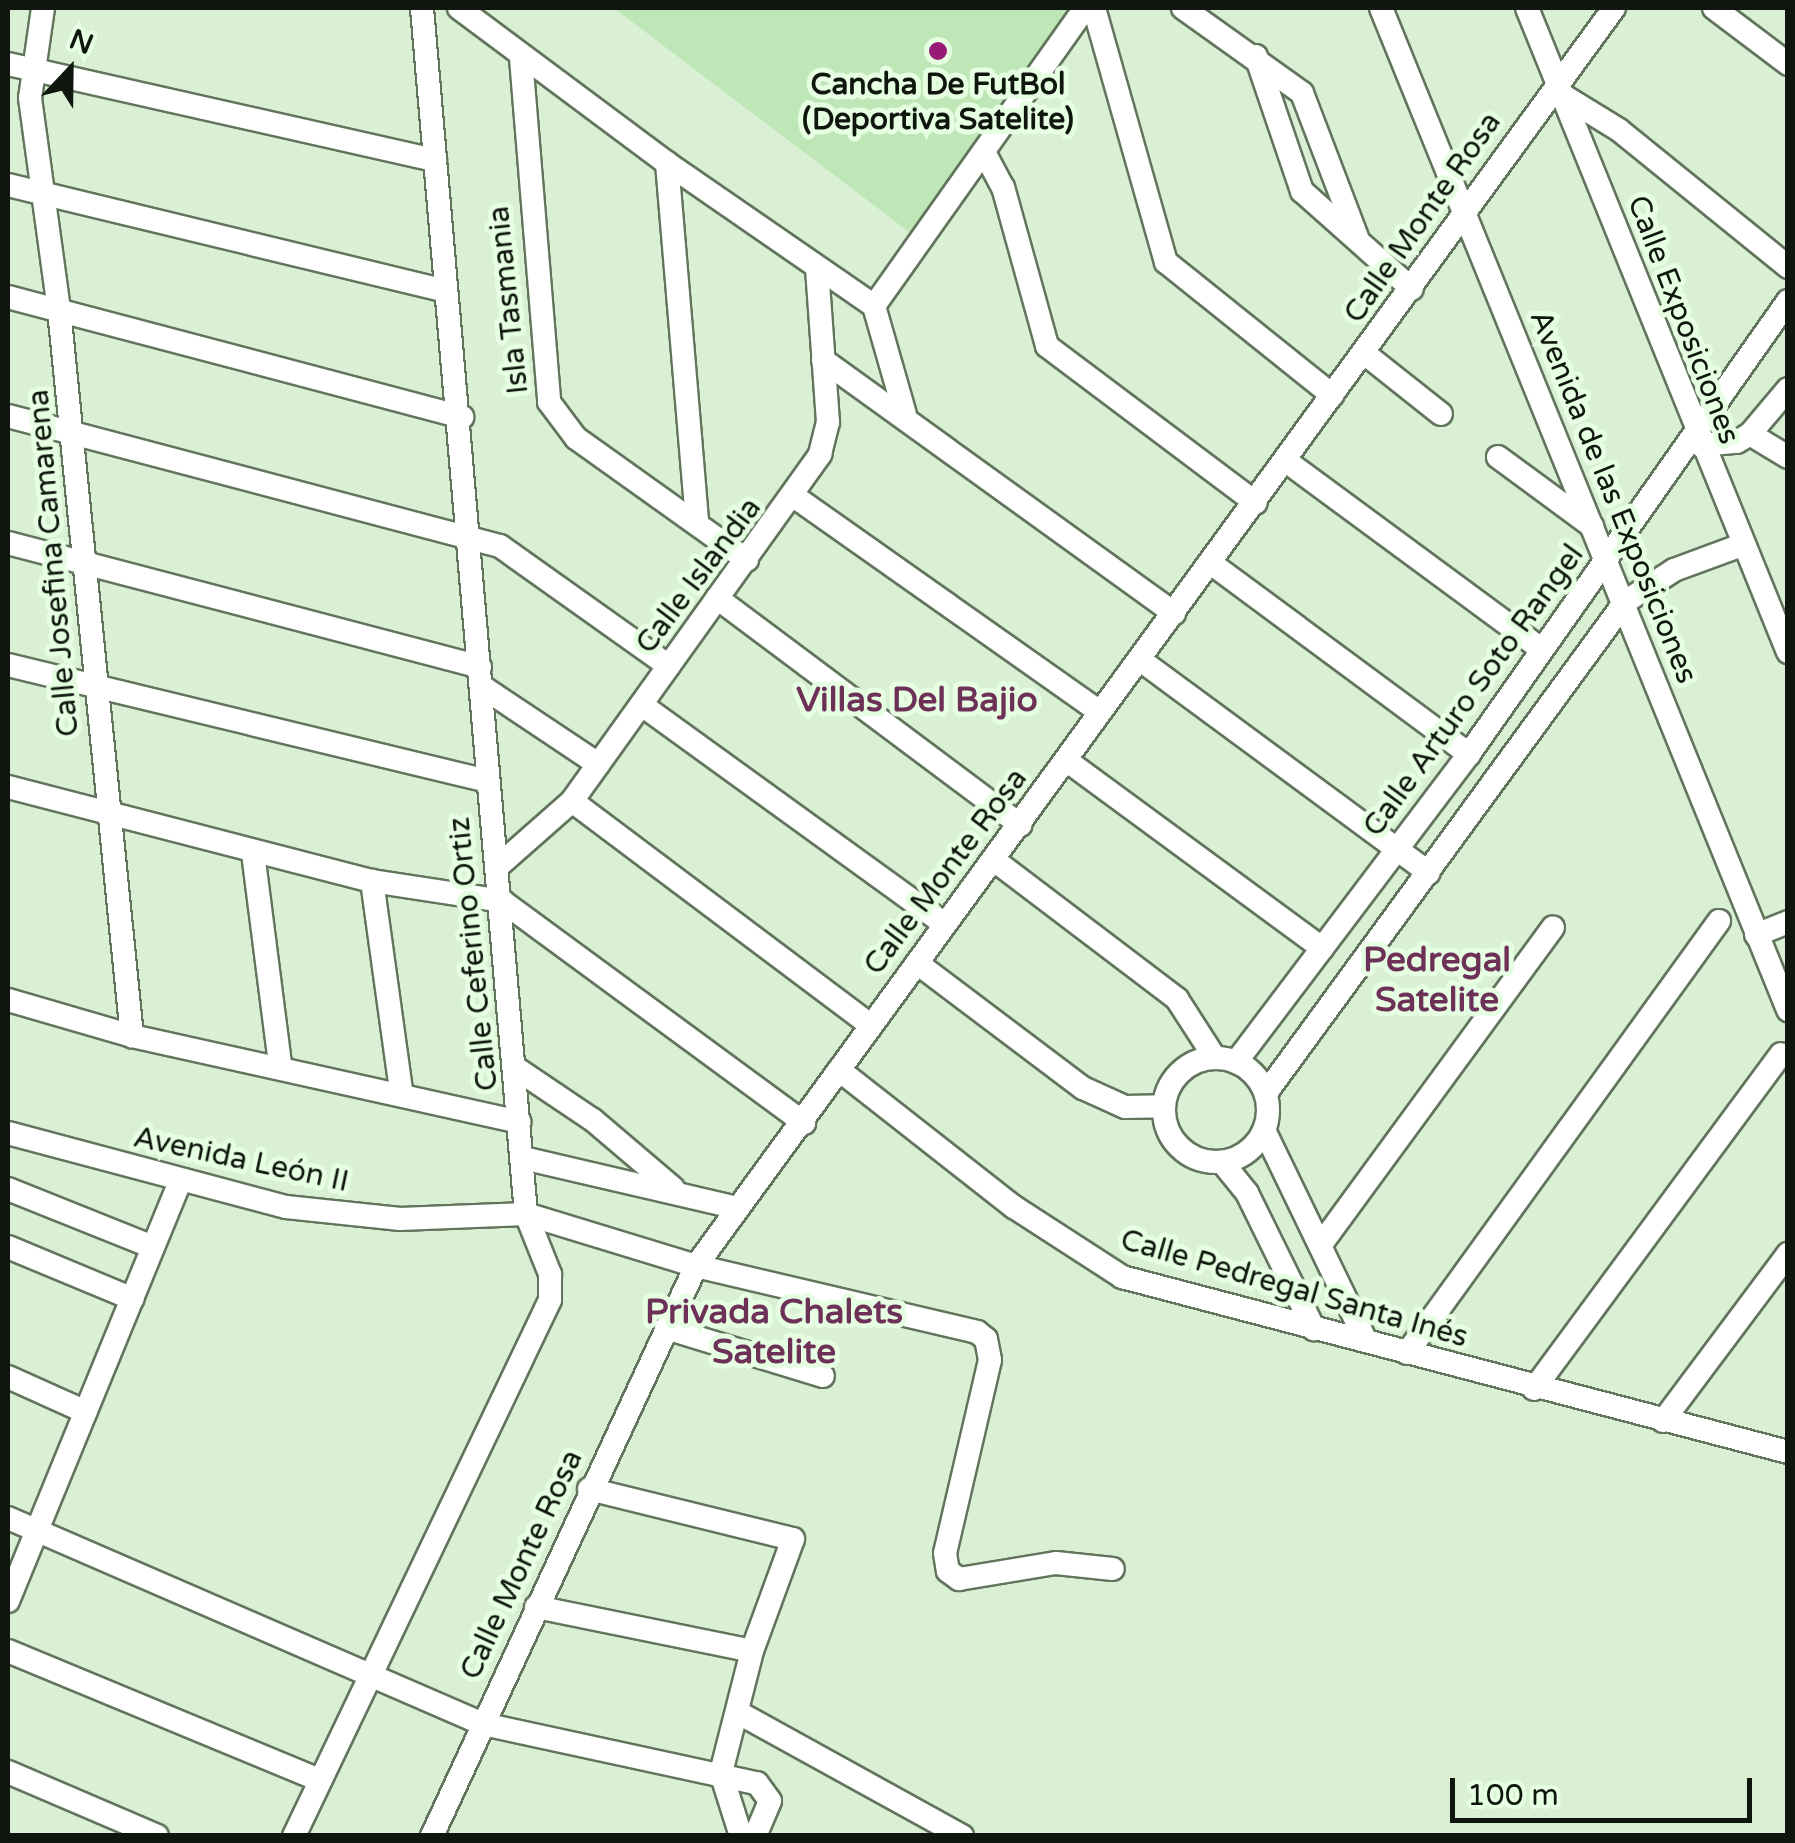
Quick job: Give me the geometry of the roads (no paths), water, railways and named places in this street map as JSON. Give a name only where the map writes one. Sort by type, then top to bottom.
[{"type":"street","name":"Calle Josefina Camarena","points":[[43,8],[31,70],[42,194],[72,430],[94,686],[132,1036]]},
{"type":"street","name":"Calle Ceferino Ortiz","points":[[294,1836],[550,1300],[550,1274],[526,1214],[502,900],[487,780],[462,417],[442,290],[422,8]]},
{"type":"street","points":[[459,8],[666,163],[874,306],[905,414]]},
{"type":"street","points":[[874,306],[1085,8]]},
{"type":"street","points":[[1094,8],[1166,262],[1332,394]]},
{"type":"street","points":[[1183,8],[1294,82],[1310,107],[1357,237]]},
{"type":"street","name":"Avenida de las Exposiciones","points":[[1381,8],[1467,210],[1788,1010]]},
{"type":"street","name":"Calle Exposiciones","points":[[1528,8],[1739,546],[1788,652]]},
{"type":"street","name":"Calle Monte Rosa","points":[[432,1836],[696,1266],[1560,88],[1614,8]]},
{"type":"street","points":[[1714,8],[1788,64]]},
{"type":"street","points":[[1256,56],[1297,181],[1412,289]]},
{"type":"street","name":"Isla Tasmania","points":[[521,58],[549,402],[576,438],[747,560]]},
{"type":"street","points":[[8,64],[434,160]]},
{"type":"street","points":[[1560,88],[1788,267]]},
{"type":"street","points":[[984,152],[1003,187],[1047,346],[1256,503]]},
{"type":"street","points":[[666,163],[696,524]]},
{"type":"street","points":[[8,186],[442,290]]},
{"type":"street","name":"Calle Islandia","points":[[496,868],[572,800],[795,497],[828,433],[817,269]]},
{"type":"street","points":[[8,297],[462,417]]},
{"type":"street","name":"Calle Arturo Soto Rangel","points":[[1226,1060],[1322,948],[1397,851],[1697,436],[1788,301]]},
{"type":"street","points":[[1364,353],[1441,414]]},
{"type":"street","points":[[823,360],[905,414],[1174,614]]},
{"type":"street","points":[[1697,436],[1737,442],[1750,434],[1788,390]]},
{"type":"street","points":[[8,416],[472,537],[530,563],[669,666]]},
{"type":"street","points":[[1750,434],[1788,457]]},
{"type":"street","points":[[1498,456],[1594,528]]},
{"type":"street","points":[[1286,461],[1542,650]]},
{"type":"street","points":[[795,497],[1100,712]]},
{"type":"street","points":[[8,543],[84,560],[480,677],[598,764]]},
{"type":"street","points":[[1366,1341],[1322,1243],[1264,1130],[1266,1093],[1625,602],[1674,570],[1739,546]]},
{"type":"street","points":[[1212,564],[1468,754]]},
{"type":"street","points":[[717,598],[1020,825]]},
{"type":"street","points":[[1139,659],[1428,872]]},
{"type":"street","points":[[8,665],[487,780]]},
{"type":"street","points":[[642,704],[945,924]]},
{"type":"street","points":[[1066,760],[1322,948]]},
{"type":"street","points":[[8,787],[372,881],[502,900],[804,1123]]},
{"type":"street","points":[[572,800],[870,1025]]},
{"type":"street","points":[[253,852],[280,1065]]},
{"type":"street","points":[[994,860],[1176,999],[1226,1060],[1266,1093]]},
{"type":"street","points":[[372,881],[401,1091]]},
{"type":"street","points":[[1407,1353],[1719,921]]},
{"type":"street","points":[[1756,935],[1788,922]]},
{"type":"street","points":[[1322,1243],[1554,927]]},
{"type":"street","points":[[917,963],[1082,1088],[1125,1107],[1164,1106]]},
{"type":"street","points":[[8,1000],[132,1036],[401,1091],[520,1122]]},
{"type":"street","points":[[1534,1389],[1781,1054]]},
{"type":"street","points":[[1226,1060],[1186,1067],[1164,1106],[1174,1141],[1204,1160],[1222,1162],[1240,1156],[1264,1130]]},
{"type":"street","points":[[517,1069],[593,1120],[679,1192]]},
{"type":"street","name":"Calle Pedregal Santa Inés","points":[[839,1070],[1014,1207],[1108,1270],[1534,1389],[1788,1452]]},
{"type":"street","name":"Avenida León II","points":[[8,1136],[180,1181],[337,1215],[526,1214],[696,1266],[958,1325],[986,1338],[988,1378],[945,1554],[948,1571],[960,1579],[1056,1563],[1113,1570]]},
{"type":"street","points":[[523,1158],[738,1208]]},
{"type":"street","points":[[1222,1162],[1247,1193],[1314,1329]]},
{"type":"street","points":[[8,1601],[180,1181]]},
{"type":"street","points":[[8,1189],[153,1247]]},
{"type":"street","points":[[8,1247],[132,1300]]},
{"type":"street","points":[[1663,1421],[1788,1254]]},
{"type":"street","points":[[666,1328],[823,1376]]},
{"type":"street","points":[[8,1377],[86,1412]]},
{"type":"street","points":[[590,1489],[793,1539],[752,1651],[720,1773],[740,1836]]},
{"type":"street","points":[[8,1518],[370,1671],[483,1724],[720,1773],[767,1788],[770,1801],[754,1836]]},
{"type":"street","points":[[536,1607],[752,1651]]},
{"type":"street","points":[[8,1651],[320,1780]]},
{"type":"street","points":[[738,1713],[962,1836]]},
{"type":"street","points":[[8,1772],[157,1836]]},
{"type":"place","name":"Cancha De FutBol (Deportiva Satelite)","points":[[938,51]]},
{"type":"district","name":"Villas Del Bajio","points":[[917,700]]},
{"type":"district","name":"Pedregal Satelite","points":[[1437,980]]},
{"type":"district","name":"Privada Chalets Satelite","points":[[774,1332]]}]
